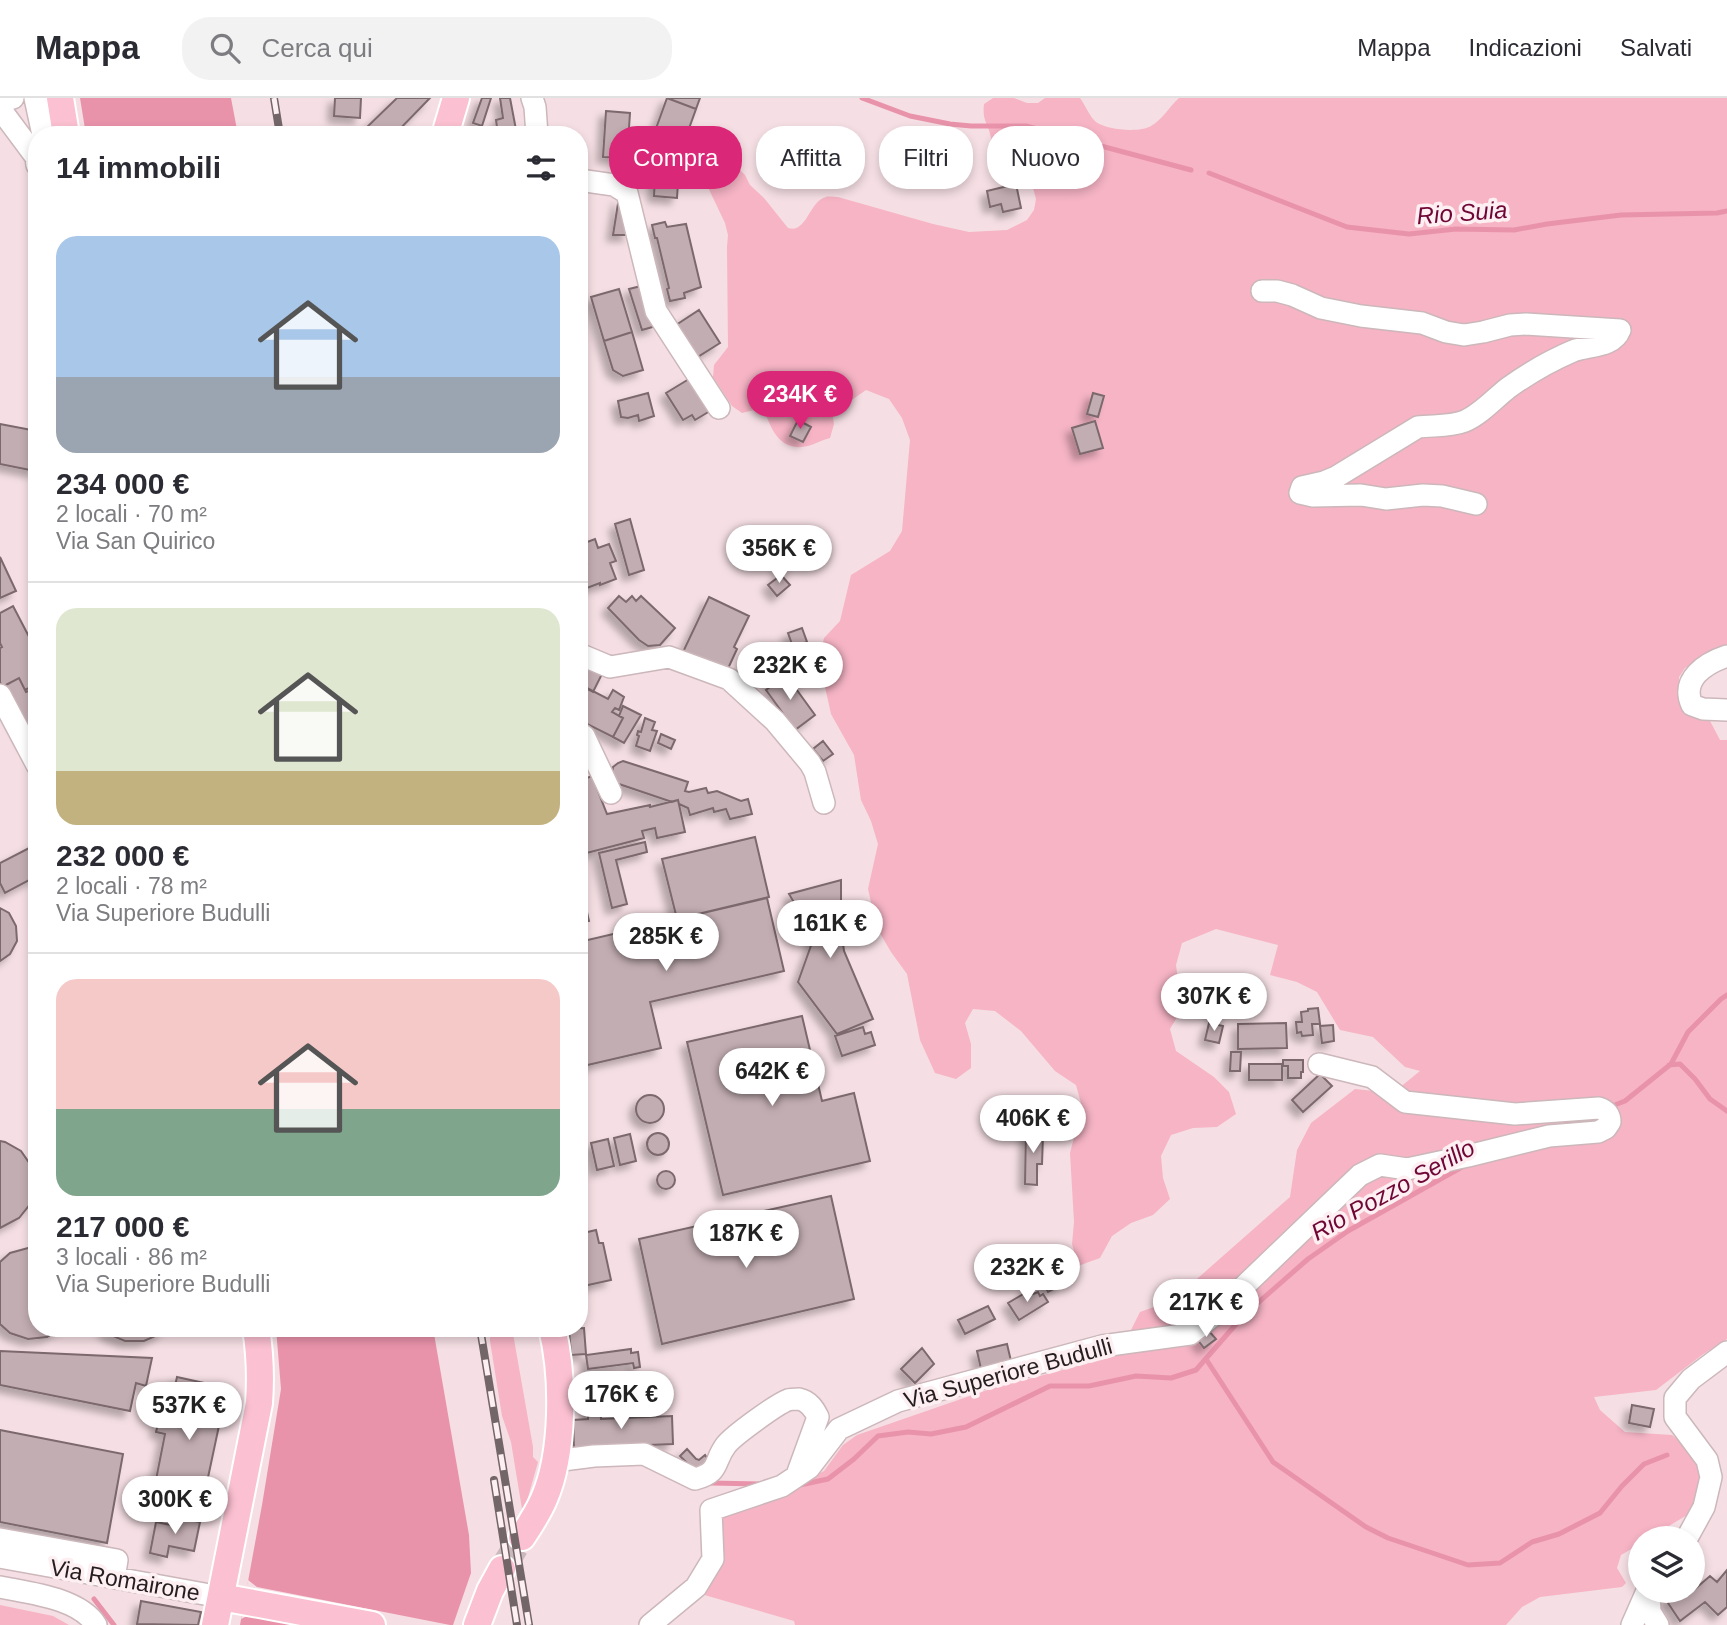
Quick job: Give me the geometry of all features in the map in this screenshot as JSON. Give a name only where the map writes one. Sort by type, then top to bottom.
[{"type":"main road","points":[[60,98],[65,126]]},
{"type":"main road","points":[[448,126],[456,98]]},
{"type":"main road","points":[[257,1337],[261,1378],[259,1403],[233,1599],[372,1625]]},
{"type":"main road","points":[[522,1537],[544,1499],[555,1461],[560,1390],[554,1337]]},
{"type":"main road","points":[[477,1625],[502,1569]]},
{"type":"main road","name":"Via Romairone","points":[[215,1625],[233,1599]]},
{"type":"street","points":[[0,100],[11,98]]},
{"type":"street","points":[[35,98],[41,126]]},
{"type":"street","points":[[532,98],[536,126]]},
{"type":"street","points":[[0,113],[4,114],[28,146]]},
{"type":"street","points":[[588,181],[614,185],[627,194],[656,311],[719,408]]},
{"type":"street","points":[[1262,291],[1292,295],[1321,308],[1422,323],[1464,335],[1526,324],[1620,330],[1608,343],[1573,351],[1518,381],[1477,414],[1464,421],[1418,427],[1336,477],[1302,487],[1300,493],[1314,496],[1361,495],[1386,499],[1406,495],[1442,496],[1476,504]]},
{"type":"street","points":[[1727,656],[1704,666],[1694,676],[1689,697],[1692,705],[1703,709],[1727,710]]},
{"type":"street","points":[[588,658],[610,667],[669,657],[729,679],[775,721],[810,763],[824,803]]},
{"type":"street","points":[[0,695],[6,718],[28,751]]},
{"type":"street","points":[[588,744],[611,793]]},
{"type":"street","name":"Via Superiore Budulli","points":[[797,1474],[809,1468],[839,1429],[898,1401],[1102,1346],[1190,1335],[1360,1175],[1380,1165],[1407,1169],[1549,1136],[1598,1132],[1610,1122],[1606,1111],[1599,1108],[1515,1114],[1405,1102],[1372,1077],[1319,1064]]},
{"type":"street","points":[[1694,1526],[1704,1507],[1712,1477],[1707,1460],[1675,1417],[1675,1398],[1691,1379],[1727,1352]]},
{"type":"street","points":[[555,1461],[644,1454],[695,1479],[705,1477],[715,1469],[726,1445],[754,1421],[787,1400],[797,1399],[813,1406],[818,1417],[797,1474],[782,1486],[711,1510],[713,1559],[696,1587],[650,1625]]},
{"type":"street","points":[[0,1539],[117,1560],[114,1578]]},
{"type":"street","name":"Via Romairone","points":[[0,1557],[233,1599]]},
{"type":"street","name":"Via Romairone","points":[[0,1587],[69,1604],[91,1618],[96,1625]]},
{"type":"street","points":[[1632,1625],[1642,1603]]},
{"type":"street","points":[[1649,1603],[1650,1612],[1658,1625]]},
{"type":"shaded area","points":[[80,98],[231,98],[236,126],[85,126]]},
{"type":"shaded area","points":[[993,98],[1014,98],[1027,103],[1038,103],[1045,98],[1080,98],[1096,122],[1115,129],[1131,130],[1146,128],[1155,123],[1179,98],[1727,98],[1727,647],[1685,668],[1679,677],[1679,689],[1709,719],[1720,740],[1727,740],[1727,1339],[1656,1390],[1594,1397],[1600,1410],[1625,1432],[1672,1435],[1686,1446],[1703,1476],[1692,1512],[1669,1526],[1628,1526],[1628,1551],[1621,1555],[1617,1568],[1626,1583],[1622,1587],[1540,1597],[1522,1607],[1506,1625],[795,1625],[794,1621],[701,1594],[725,1510],[778,1494],[824,1471],[843,1445],[857,1435],[990,1389],[1112,1357],[1120,1352],[1140,1312],[1173,1300],[1290,1197],[1297,1150],[1311,1123],[1355,1089],[1393,1093],[1420,1071],[1405,1067],[1373,1037],[1340,1030],[1317,992],[1297,982],[1270,975],[1278,945],[1216,929],[1182,943],[1176,965],[1182,1009],[1170,1029],[1176,1051],[1214,1077],[1229,1092],[1236,1114],[1217,1127],[1193,1128],[1171,1135],[1161,1156],[1163,1178],[1170,1199],[1153,1215],[1131,1223],[1112,1236],[1100,1258],[1078,1266],[1072,1244],[1074,1222],[1070,1153],[1082,1107],[1076,1085],[1055,1071],[1021,1031],[995,1011],[973,1009],[965,1023],[971,1044],[971,1068],[956,1079],[935,1073],[920,1040],[907,974],[877,928],[868,889],[878,844],[861,800],[854,755],[831,714],[819,660],[824,638],[840,621],[851,575],[890,551],[902,531],[910,440],[902,418],[889,399],[866,390],[832,411],[834,424],[830,438],[808,446],[798,447],[782,442],[772,429],[762,404],[754,410],[742,413],[732,406],[713,377],[714,365],[728,347],[728,235],[709,189],[742,189],[742,172],[788,228],[794,229],[804,222],[820,200],[838,197],[969,232],[1007,230],[1027,220],[1034,210],[1036,199],[1033,189],[1104,189],[1104,126],[987,126],[984,104]]},
{"type":"shaded area","points":[[277,1337],[435,1337],[469,1535],[471,1573],[453,1625],[240,1625],[281,1389]]},
{"type":"shaded area","points":[[490,1337],[514,1337],[533,1457],[538,1462],[523,1515],[511,1442],[502,1416]]},
{"type":"shaded area","points":[[0,1605],[53,1616],[69,1625],[0,1625]]},
{"type":"pier","points":[[248,1580],[257,1587],[450,1625],[307,1625],[251,1614],[241,1619]]},
{"type":"building","points":[[335,98],[361,98],[360,118],[334,116]]},
{"type":"building","points":[[397,98],[430,98],[403,126],[368,126]]},
{"type":"building","points":[[482,98],[491,98],[482,126],[473,123]]},
{"type":"building","points":[[500,98],[510,98],[515,126],[497,126],[496,120],[503,118]]},
{"type":"building","points":[[667,98],[700,98],[696,109]]},
{"type":"building","points":[[667,98],[696,109],[690,126],[657,126]]},
{"type":"building","points":[[606,111],[630,113],[629,126],[609,126],[609,157],[603,157]]},
{"type":"building","points":[[654,189],[678,189],[677,198],[654,196]]},
{"type":"building","points":[[1017,189],[1021,208],[1003,212],[1001,204],[990,207],[987,191]]},
{"type":"building","points":[[619,197],[629,235],[613,235]]},
{"type":"building","points":[[665,222],[667,227],[686,224],[701,287],[684,293],[685,298],[670,301],[652,225]]},
{"type":"building","points":[[641,286],[656,326],[642,330],[629,289]]},
{"type":"building","points":[[619,289],[632,332],[604,341],[591,297]]},
{"type":"building","points":[[699,310],[720,343],[696,358],[676,325]]},
{"type":"building","points":[[632,332],[643,370],[623,376],[613,370],[604,341]]},
{"type":"building","points":[[689,379],[710,411],[695,420],[692,415],[683,420],[666,393]]},
{"type":"building","points":[[648,393],[654,416],[639,421],[638,415],[621,417],[618,401]]},
{"type":"building","points":[[1093,393],[1104,396],[1098,417],[1087,414]]},
{"type":"building","points":[[798,420],[811,427],[803,442],[790,436]]},
{"type":"building","points":[[1095,421],[1103,448],[1080,454],[1072,428]]},
{"type":"building","points":[[0,424],[28,429],[28,470],[0,464]]},
{"type":"building","points":[[630,519],[644,570],[629,575],[615,524]]},
{"type":"building","points":[[595,539],[598,548],[609,544],[616,561],[610,563],[616,579],[588,588],[588,542]]},
{"type":"building","points":[[0,557],[16,591],[0,598]]},
{"type":"building","points":[[781,575],[790,585],[777,596],[768,585]]},
{"type":"building","points":[[619,596],[626,602],[632,596],[636,601],[641,596],[675,628],[660,645],[648,646],[608,608]]},
{"type":"building","points":[[709,597],[749,616],[734,647],[737,649],[726,673],[683,652]]},
{"type":"building","points":[[13,606],[28,635],[28,688],[25,690],[19,678],[2,687],[0,682],[0,613]]},
{"type":"building","points":[[802,628],[807,642],[793,647],[788,633]]},
{"type":"building","points":[[764,648],[773,658],[744,686],[734,677]]},
{"type":"building","points":[[588,662],[604,670],[593,692],[588,689]]},
{"type":"building","points":[[786,675],[815,715],[795,730],[766,690]]},
{"type":"building","points":[[19,678],[28,691],[28,742],[2,687]]},
{"type":"building","points":[[588,689],[608,699],[613,690],[624,697],[619,710],[615,708],[612,712],[623,718],[613,737],[588,724]]},
{"type":"building","points":[[623,706],[641,715],[624,743],[613,737],[623,718],[619,716]]},
{"type":"building","points":[[645,718],[655,722],[652,730],[657,731],[650,751],[636,746],[638,731],[641,732]]},
{"type":"building","points":[[661,734],[675,740],[671,749],[658,743]]},
{"type":"building","points":[[823,741],[833,754],[823,761],[813,749]]},
{"type":"building","points":[[623,761],[688,782],[685,791],[706,788],[708,793],[717,791],[741,801],[748,799],[752,814],[730,819],[726,809],[714,812],[713,808],[690,815],[688,808],[679,804],[678,800],[672,802],[614,781],[613,767]]},
{"type":"building","points":[[592,776],[607,814],[678,800],[685,832],[657,838],[655,828],[642,831],[644,838],[588,853],[588,778]]},
{"type":"building","points":[[755,837],[769,897],[677,919],[662,859]]},
{"type":"building","points":[[645,842],[647,852],[616,860],[627,904],[612,908],[599,853]]},
{"type":"building","points":[[28,849],[28,881],[5,893],[0,883],[0,863]]},
{"type":"building","points":[[841,880],[841,930],[844,951],[873,1019],[837,1034],[798,982],[814,937],[789,894]]},
{"type":"building","points":[[767,898],[784,971],[650,1002],[661,1048],[588,1065],[588,940]]},
{"type":"building","points":[[0,908],[9,913],[16,926],[17,941],[10,954],[0,961]]},
{"type":"building","points":[[1233,992],[1251,996],[1250,1004],[1231,1000]]},
{"type":"building","points":[[1205,996],[1227,1002],[1224,1013],[1203,1008]]},
{"type":"building","points":[[1318,1008],[1320,1024],[1312,1024],[1313,1035],[1302,1036],[1301,1032],[1297,1033],[1296,1022],[1302,1022],[1301,1012]]},
{"type":"building","points":[[802,1016],[822,1101],[854,1093],[870,1161],[723,1195],[687,1042]]},
{"type":"building","points":[[1209,1023],[1223,1026],[1219,1043],[1205,1040]]},
{"type":"building","points":[[1286,1023],[1287,1048],[1238,1049],[1238,1024]]},
{"type":"building","points":[[1333,1025],[1334,1041],[1322,1043],[1320,1026]]},
{"type":"building","points":[[863,1027],[865,1034],[871,1032],[875,1045],[842,1056],[835,1036]]},
{"type":"building","points":[[1231,1052],[1241,1052],[1240,1071],[1230,1071]]},
{"type":"building","points":[[1283,1060],[1303,1060],[1301,1078],[1288,1078],[1288,1066],[1283,1066]]},
{"type":"building","points":[[1249,1064],[1282,1064],[1282,1080],[1249,1080]]},
{"type":"building","points":[[1320,1074],[1332,1086],[1303,1112],[1292,1100]]},
{"type":"building","points":[[650,1095],[660,1099],[664,1109],[660,1119],[650,1123],[640,1119],[636,1109],[640,1099]]},
{"type":"building","points":[[1026,1126],[1036,1126],[1036,1134],[1043,1135],[1042,1164],[1037,1164],[1037,1185],[1025,1184]]},
{"type":"building","points":[[658,1133],[666,1136],[669,1144],[666,1152],[658,1155],[650,1152],[647,1144],[650,1136]]},
{"type":"building","points":[[630,1134],[636,1161],[620,1165],[614,1138]]},
{"type":"building","points":[[608,1139],[614,1166],[597,1170],[591,1143]]},
{"type":"building","points":[[0,1141],[21,1151],[28,1161],[28,1207],[19,1218],[0,1228]]},
{"type":"building","points":[[666,1171],[672,1174],[675,1180],[672,1186],[666,1189],[660,1186],[657,1180],[660,1174]]},
{"type":"building","points":[[831,1196],[854,1299],[662,1344],[639,1239]]},
{"type":"building","points":[[596,1230],[599,1243],[603,1243],[611,1280],[588,1285],[588,1232]]},
{"type":"building","points":[[28,1248],[28,1337],[47,1337],[28,1339],[10,1333],[0,1324],[0,1262],[10,1253]]},
{"type":"building","points":[[1056,1276],[1061,1285],[1048,1292],[1043,1283]]},
{"type":"building","points":[[1030,1290],[1033,1294],[1043,1294],[1048,1302],[1019,1320],[1008,1303]]},
{"type":"building","points":[[988,1306],[995,1319],[965,1334],[958,1320]]},
{"type":"building","points":[[1208,1330],[1216,1339],[1204,1348],[1197,1339]]},
{"type":"building","points":[[115,1337],[153,1337],[144,1341],[125,1341]]},
{"type":"building","points":[[570,1337],[585,1337],[586,1354],[571,1355]]},
{"type":"building","points":[[1007,1344],[1011,1361],[981,1369],[977,1351]]},
{"type":"building","points":[[922,1348],[934,1364],[915,1383],[901,1369]]},
{"type":"building","points":[[631,1349],[631,1353],[638,1352],[640,1367],[634,1368],[633,1363],[588,1369],[586,1355]]},
{"type":"building","points":[[0,1351],[152,1358],[146,1386],[136,1383],[130,1411],[0,1385]]},
{"type":"building","points":[[177,1377],[227,1388],[203,1501],[187,1498],[185,1506],[152,1500],[165,1434],[156,1432],[158,1424],[166,1426]]},
{"type":"building","points":[[600,1405],[601,1419],[672,1416],[673,1444],[574,1448],[573,1420],[588,1419],[588,1406]]},
{"type":"building","points":[[1632,1405],[1654,1409],[1650,1427],[1629,1423]]},
{"type":"building","points":[[0,1430],[123,1454],[107,1543],[0,1522]]},
{"type":"building","points":[[687,1449],[696,1459],[699,1460],[705,1455],[710,1462],[697,1469],[690,1466],[680,1456]]},
{"type":"building","points":[[172,1517],[200,1522],[194,1551],[169,1546],[167,1557],[150,1553],[156,1522],[171,1525]]},
{"type":"building","points":[[1727,1570],[1727,1607],[1718,1615],[1705,1602],[1705,1580],[1710,1576],[1717,1582]]},
{"type":"building","points":[[141,1601],[201,1612],[198,1625],[137,1624]]},
{"type":"building","points":[[1668,1603],[1704,1603],[1680,1621]]},
{"type":"waterway","name":"Rio Suia","points":[[862,98],[910,116],[950,124],[1026,126],[1191,170]]},
{"type":"waterway","name":"Rio Suia","points":[[1209,173],[1347,227],[1409,234],[1456,229],[1514,230],[1621,215],[1727,211]]},
{"type":"waterway","name":"Rio Pozzo Serillo","points":[[1607,1108],[1625,1101],[1671,1064],[1688,1032],[1727,995]]},
{"type":"waterway","points":[[1669,1065],[1680,1064],[1710,1099],[1727,1111]]},
{"type":"waterway","name":"Rio Pozzo Serillo","points":[[1562,1126],[1582,1119]]},
{"type":"waterway","name":"Rio Pozzo Serillo","points":[[800,1485],[828,1479],[878,1436],[908,1432],[931,1434],[966,1427],[1050,1386],[1089,1386],[1136,1376],[1171,1378],[1196,1370],[1244,1315],[1308,1259],[1348,1231],[1462,1167]]},
{"type":"waterway","points":[[1206,1359],[1273,1462],[1366,1527],[1388,1538],[1468,1565],[1500,1563],[1532,1542],[1559,1534],[1600,1513],[1644,1464],[1667,1455]]},
{"type":"waterway","name":"Rio Pozzo Serillo","points":[[711,1483],[760,1484]]},
{"type":"waterway","points":[[94,1599],[114,1625]]},
{"type":"tunnel","points":[[502,1569],[522,1537]]},
{"type":"railway","points":[[274,98],[279,126]]},
{"type":"railway","points":[[481,1337],[529,1625]]},
{"type":"railway","points":[[494,1480],[517,1625]]}]
